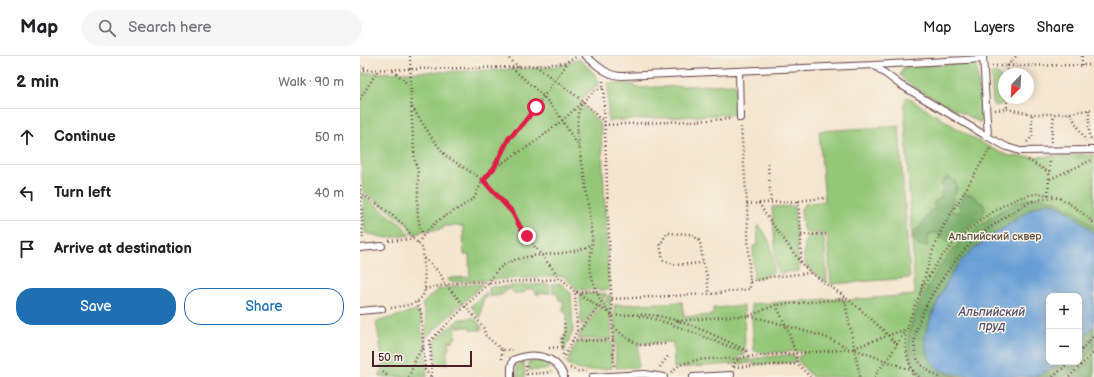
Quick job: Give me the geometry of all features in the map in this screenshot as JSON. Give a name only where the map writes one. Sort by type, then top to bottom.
[{"type":"lane","points":[[586,56],[612,75],[622,76],[874,65],[983,57],[988,137]]},
{"type":"lane","points":[[874,65],[900,84],[1007,147],[1020,151],[1093,150]]},
{"type":"lane","points":[[739,71],[740,118]]},
{"type":"lane","points":[[362,248],[382,246]]},
{"type":"lane","points":[[360,311],[382,309]]},
{"type":"lane","points":[[511,377],[511,367],[514,360],[525,357],[540,356],[553,361],[562,371],[564,377]]},
{"type":"lane","points":[[591,374],[645,374],[664,377]]},
{"type":"lane","points":[[693,377],[731,375]]},
{"type":"path","points":[[410,56],[410,87],[415,160],[418,175],[418,225],[423,235]]},
{"type":"path","points":[[506,56],[519,67]]},
{"type":"path","points":[[360,70],[536,66],[558,64],[569,61],[578,56]]},
{"type":"path","points":[[1007,66],[1016,56]]},
{"type":"path","points":[[1082,56],[1082,65]]},
{"type":"path","points":[[494,168],[509,138],[530,114],[569,61]]},
{"type":"path","points":[[983,66],[1094,65]]},
{"type":"path","points":[[360,66],[368,70]]},
{"type":"path","points":[[536,66],[583,101],[599,118],[604,120]]},
{"type":"path","points":[[512,67],[543,96],[563,120],[579,148]]},
{"type":"path","points":[[360,98],[379,70]]},
{"type":"path","points":[[392,70],[410,87]]},
{"type":"path","points":[[604,70],[604,125],[613,327],[612,374]]},
{"type":"path","points":[[418,243],[423,235],[442,217],[474,198],[483,180],[494,168],[532,144],[563,120],[594,90],[603,88]]},
{"type":"path","points":[[583,101],[578,114],[579,148],[584,174],[592,244],[590,267],[600,302],[612,316]]},
{"type":"path","points":[[1007,104],[1007,109]]},
{"type":"path","points":[[412,107],[432,138],[446,156],[483,180],[513,213],[520,227],[541,254],[575,292],[599,306],[612,316],[651,315],[675,321],[701,330],[758,356]]},
{"type":"path","points":[[986,110],[1007,109],[1032,114],[1054,114],[1094,109]]},
{"type":"path","points":[[996,110],[996,115]]},
{"type":"path","points":[[1089,110],[1089,135],[1091,139],[1094,140]]},
{"type":"path","points":[[1070,113],[1093,150]]},
{"type":"path","points":[[1022,143],[1027,142],[1032,137],[1032,114]]},
{"type":"path","points":[[1048,195],[1050,179],[1050,151],[1054,114]]},
{"type":"path","points":[[604,125],[740,118],[750,282],[750,289],[709,294],[612,299]]},
{"type":"path","points":[[919,297],[929,261],[943,227],[989,151]]},
{"type":"path","points":[[1026,158],[1050,173]]},
{"type":"path","points":[[1050,179],[1094,159]]},
{"type":"path","points":[[768,164],[771,203]]},
{"type":"path","points":[[360,185],[362,248]]},
{"type":"path","points":[[360,192],[404,224],[413,239],[423,250],[425,289],[423,296],[417,302],[408,305],[382,309]]},
{"type":"path","points":[[874,377],[886,362],[906,329],[919,297],[938,261],[951,247],[991,213],[1018,198],[1034,194],[1048,195],[1060,198],[1094,223]]},
{"type":"path","points":[[746,204],[824,198]]},
{"type":"path","points":[[939,377],[930,372],[919,360],[916,354],[915,339],[916,330],[925,307],[942,278],[972,241],[1011,212],[1028,202],[1060,198]]},
{"type":"path","points":[[798,201],[801,235],[801,263]]},
{"type":"path","points":[[759,203],[801,263],[811,273],[875,321],[897,345]]},
{"type":"path","points":[[703,263],[676,265],[663,260],[660,245],[667,233],[691,234],[700,241],[709,294]]},
{"type":"path","points":[[801,235],[828,234]]},
{"type":"path","points":[[389,241],[413,239]]},
{"type":"path","points":[[432,377],[430,341],[489,283],[493,275],[506,265],[517,260],[541,254],[581,249],[592,244]]},
{"type":"path","points":[[424,258],[440,273],[445,284],[481,324],[484,329],[485,336],[502,350],[517,350]]},
{"type":"path","points":[[750,282],[811,273]]},
{"type":"path","points":[[425,289],[445,284],[562,279]]},
{"type":"path","points":[[575,292],[597,291]]},
{"type":"path","points":[[575,292],[577,331]]},
{"type":"path","points":[[748,316],[776,305],[844,298]]},
{"type":"path","points":[[844,298],[860,377]]},
{"type":"path","points":[[417,302],[421,313],[425,370],[432,377]]},
{"type":"path","points":[[776,305],[786,326],[798,364],[810,377]]},
{"type":"path","points":[[564,320],[565,334],[562,337],[563,361],[577,331],[580,330],[599,306]]},
{"type":"path","points":[[634,315],[671,323],[702,336],[749,352]]},
{"type":"path","points":[[675,321],[730,316],[748,316],[825,337],[886,362],[913,371],[919,377]]},
{"type":"path","points":[[613,327],[639,345],[668,344]]},
{"type":"path","points":[[854,349],[906,329]]},
{"type":"path","points":[[906,329],[906,349],[913,371],[912,377]]},
{"type":"path","points":[[1082,349],[1094,335]]},
{"type":"path","points":[[572,341],[613,340]]},
{"type":"path","points":[[409,377],[416,358],[424,345]]},
{"type":"path","points":[[548,348],[562,347]]},
{"type":"path","points":[[669,377],[675,367],[684,363],[850,348]]},
{"type":"path","points":[[1068,377],[1094,352]]},
{"type":"path","points":[[733,367],[735,362],[739,359]]},
{"type":"path","points":[[525,362],[527,376],[546,373],[554,369]]},
{"type":"path","points":[[752,365],[798,364]]},
{"type":"path","points":[[1053,377],[1067,365]]},
{"type":"path","points":[[567,366],[578,371],[591,374]]},
{"type":"path","points":[[612,374],[621,369]]},
{"type":"path","points":[[384,372],[389,377]]},
{"type":"green space","points":[[579,59],[597,76],[598,87],[591,90],[580,101],[599,123],[601,128],[609,290],[578,290],[563,276],[450,282],[448,279],[451,278],[470,277],[469,255],[464,255],[463,226],[444,226],[443,229],[422,231],[420,233],[413,234],[406,223],[363,191],[360,145],[360,73],[538,68],[563,65]]},
{"type":"green space","points":[[971,64],[975,66],[977,70],[982,117],[981,122],[915,88],[907,83],[900,75],[903,68],[910,66]]},
{"type":"green space","points":[[994,72],[998,74],[998,104],[1003,104],[995,106],[993,105],[991,73]]},
{"type":"green space","points":[[608,83],[634,84],[635,88],[735,84],[736,114],[608,121]]},
{"type":"green space","name":"Альпийский сквер","points":[[907,97],[976,140],[1010,156],[1028,157],[1094,155],[1094,377],[812,377],[799,362],[798,356],[804,355],[801,351],[766,353],[754,351],[751,304],[915,295],[904,104]]},
{"type":"green space","points":[[899,126],[910,278],[831,284],[827,233],[807,233],[803,229],[801,208],[805,204],[825,201],[819,131]]},
{"type":"green space","points":[[947,177],[955,181],[957,188],[950,210],[958,213],[960,208],[958,204],[963,199],[963,195],[971,194],[984,205],[985,210],[983,216],[950,241],[946,241],[935,232],[928,236],[927,246],[919,246],[913,239],[914,231],[921,226],[930,210],[935,210],[933,203],[941,197],[941,193],[944,189],[941,184]]},
{"type":"green space","points":[[363,195],[402,225],[410,235],[387,238],[365,233]]},
{"type":"green space","points":[[1036,197],[1054,200],[1075,211],[1094,228],[1094,234],[1079,220],[1061,207],[1055,204],[1045,203],[1032,209],[975,248],[959,265],[947,282],[935,307],[925,338],[928,354],[937,367],[946,373],[961,377],[922,377],[914,367],[911,358],[908,344],[909,335],[919,305],[937,271],[948,255],[956,247],[989,219],[1013,204],[1025,199]]},
{"type":"green space","points":[[794,206],[799,271],[777,273],[772,207]]},
{"type":"green space","points":[[758,225],[769,241],[773,254],[774,267],[773,273],[754,279],[753,246],[758,245]]},
{"type":"green space","points":[[824,235],[827,282],[808,268],[804,259],[806,236]]},
{"type":"green space","points":[[560,283],[571,293],[573,331],[564,351],[563,338],[566,334],[567,314],[563,311],[563,300],[559,300],[557,293],[553,293],[552,284]]},
{"type":"green space","points":[[469,284],[483,284],[425,339],[427,322],[422,304],[438,289]]},
{"type":"green space","points":[[549,284],[550,293],[536,294],[536,291],[533,291],[533,289],[527,289],[524,293],[514,293],[511,289],[505,290],[502,295],[489,297],[489,288],[491,287]]},
{"type":"green space","points":[[486,292],[486,298],[483,299],[480,318],[471,306]]},
{"type":"green space","points":[[580,293],[607,294],[581,327]]},
{"type":"green space","points":[[610,294],[612,339],[578,339],[582,330]]},
{"type":"green space","points":[[682,302],[684,317],[713,315],[713,308],[744,306],[745,355],[738,357],[738,360],[750,358],[751,363],[674,368],[673,342],[639,344],[638,367],[616,368],[614,305]]},
{"type":"green space","points":[[415,311],[418,312],[421,316],[422,335],[425,339],[427,377],[379,377],[381,373],[382,359],[376,322]]},
{"type":"green space","points":[[474,318],[481,326],[481,330],[471,330],[470,327],[457,327],[457,321],[459,319]]},
{"type":"green space","points":[[455,322],[456,338],[454,338],[453,341],[449,341],[449,349],[447,350],[448,364],[438,364],[436,361],[435,341]]},
{"type":"green space","points":[[1094,326],[1094,346],[1082,361],[1082,340]]},
{"type":"green space","points":[[612,341],[612,368],[582,370],[572,367],[567,363],[577,342]]},
{"type":"green space","points":[[787,355],[795,356],[796,362],[753,365],[753,359],[756,358]]},
{"type":"green space","points":[[1094,357],[1094,377],[1073,377]]},
{"type":"green space","points":[[542,361],[551,367],[544,370],[529,370],[528,362]]},
{"type":"green space","points":[[524,362],[525,377],[517,377],[517,366]]},
{"type":"green space","points":[[1056,365],[1077,365],[1064,377],[1028,377],[1047,371]]},
{"type":"water","name":"Альпийский пруд","points":[[1047,203],[1060,207],[1078,219],[1094,234],[1094,326],[1082,340],[1082,293],[1046,293],[1046,365],[1056,365],[1045,372],[1028,377],[971,376],[942,371],[934,364],[929,356],[925,337],[928,325],[947,282],[956,267],[968,254],[1036,207]]},
{"type":"route","points":[[527,236],[520,227],[513,213],[483,180],[494,168],[509,138],[523,124],[536,107]]}]
